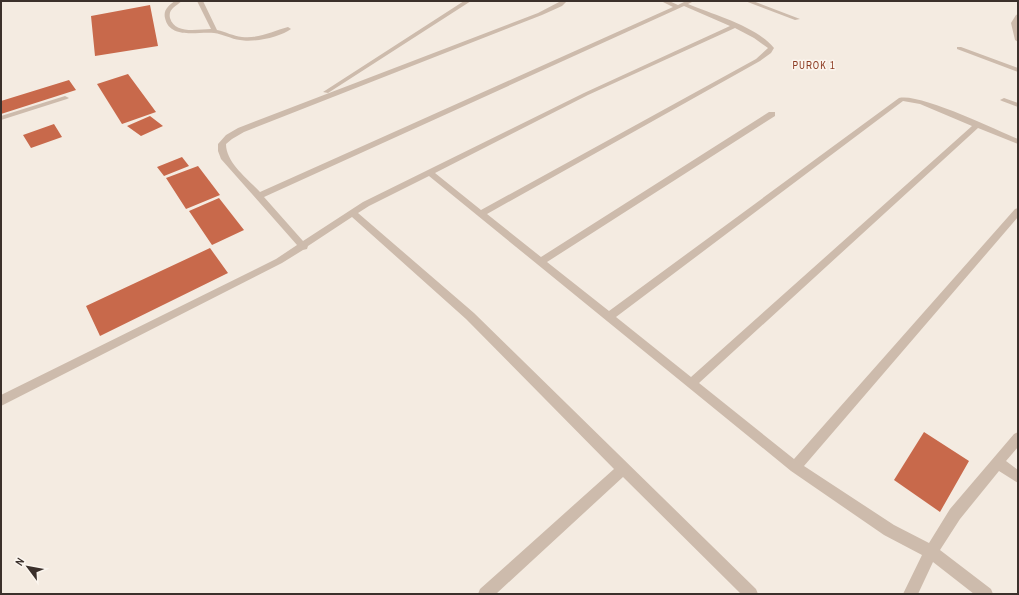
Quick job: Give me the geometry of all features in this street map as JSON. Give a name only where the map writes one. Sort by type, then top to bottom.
[{"type":"street","points":[[179,1],[168,8],[166,14],[167,20],[177,29],[190,33],[215,31],[241,39],[249,39],[288,29]]},
{"type":"street","points":[[200,1],[215,31]]},
{"type":"street","points":[[305,105],[468,1]]},
{"type":"street","points":[[304,247],[225,159],[222,151],[222,144],[229,137],[241,130],[540,14],[560,5],[564,1]]},
{"type":"street","points":[[480,214],[751,64],[770,52],[770,45],[735,26],[664,1]]},
{"type":"street","points":[[259,196],[691,1]]},
{"type":"street","points":[[748,1],[797,19]]},
{"type":"street","points":[[1018,16],[1014,24],[1018,40]]},
{"type":"street","points":[[1,401],[279,261],[304,247],[366,204],[586,94],[735,26]]},
{"type":"street","points":[[959,48],[1018,70]]},
{"type":"street","points":[[1,118],[65,98]]},
{"type":"street","points":[[609,317],[901,99],[922,102],[1018,142]]},
{"type":"street","points":[[1004,100],[1018,105]]},
{"type":"street","points":[[540,262],[772,114]]},
{"type":"street","points":[[692,383],[977,125]]},
{"type":"street","points":[[430,173],[795,466],[889,530],[931,552],[986,594]]},
{"type":"street","points":[[795,466],[1018,211]]},
{"type":"street","points":[[353,213],[470,316],[623,469],[752,594]]},
{"type":"street","points":[[910,594],[931,552],[955,514],[1018,438]]},
{"type":"street","points":[[998,463],[1018,477]]},
{"type":"street","points":[[485,594],[623,469]]},
{"type":"building","points":[[150,5],[158,46],[95,56],[91,16]]},
{"type":"building","points":[[128,74],[156,112],[122,124],[97,84]]},
{"type":"building","points":[[69,80],[76,90],[1,114],[1,101]]},
{"type":"building","points":[[150,116],[163,126],[141,136],[127,126]]},
{"type":"building","points":[[54,124],[62,137],[31,148],[23,135]]},
{"type":"building","points":[[182,157],[189,166],[164,176],[157,167]]},
{"type":"building","points":[[198,166],[220,195],[186,209],[166,178]]},
{"type":"building","points":[[219,198],[244,230],[212,245],[189,211]]},
{"type":"building","points":[[210,248],[228,273],[100,336],[86,306]]},
{"type":"building","points":[[924,432],[969,461],[940,512],[894,480]]},
{"type":"district","name":"PUROK 1","points":[[814,65]]}]
